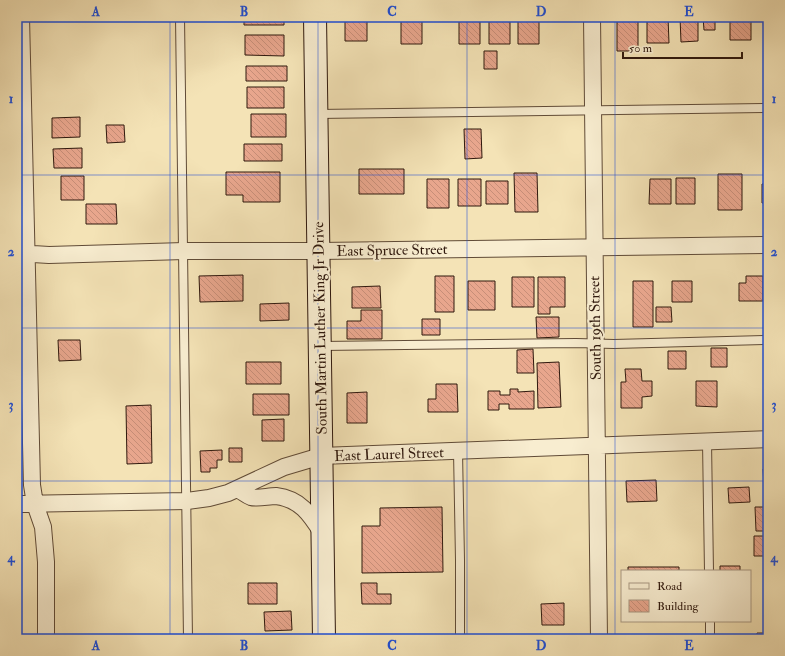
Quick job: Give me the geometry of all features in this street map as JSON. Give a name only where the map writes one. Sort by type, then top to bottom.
[{"type":"street","points":[[22,17],[22,253],[32,485],[35,504],[44,527],[46,562],[46,639]]},
{"type":"street","name":"South Martin Luther King Jr Drive","points":[[315,17],[324,639]]},
{"type":"street","name":"South 19th Street","points":[[592,17],[599,639]]},
{"type":"street","name":"East Spruce Street","points":[[22,253],[49,254],[184,251],[319,251],[768,245]]},
{"type":"street","name":"East Laurel Street","points":[[17,504],[187,501],[209,498],[238,489],[284,468],[322,456],[768,439]]},
{"type":"street","points":[[238,489],[251,497],[275,496],[286,498],[298,504],[308,512],[322,533]]},
{"type":"lane","points":[[180,17],[188,639]]},
{"type":"lane","points":[[316,114],[768,108]]},
{"type":"lane","points":[[320,346],[768,340]]},
{"type":"lane","points":[[707,442],[709,570]]},
{"type":"lane","points":[[458,451],[460,639]]},
{"type":"lane","points":[[710,622],[710,639]]},
{"type":"building","points":[[244,17],[284,17],[284,25],[244,25]]},
{"type":"building","points":[[345,17],[367,17],[367,41],[345,41]]},
{"type":"building","points":[[401,17],[422,17],[422,44],[401,44]]},
{"type":"building","points":[[459,17],[480,17],[480,44],[459,44]]},
{"type":"building","points":[[489,17],[510,17],[510,44],[489,44]]},
{"type":"building","points":[[518,17],[539,17],[539,44],[518,44]]},
{"type":"building","points":[[617,17],[638,17],[638,51],[617,51]]},
{"type":"building","points":[[647,17],[668,17],[669,43],[647,43]]},
{"type":"building","points":[[680,17],[698,17],[698,41],[681,42]]},
{"type":"building","points":[[703,17],[715,17],[715,30],[704,30]]},
{"type":"building","points":[[730,17],[751,17],[751,40],[730,40]]},
{"type":"building","points":[[763,17],[768,17],[768,38],[764,38]]},
{"type":"building","points":[[245,35],[284,35],[284,56],[245,55]]},
{"type":"building","points":[[484,51],[497,51],[497,69],[484,69]]},
{"type":"building","points":[[246,66],[287,66],[287,81],[246,81]]},
{"type":"building","points":[[247,87],[284,87],[284,108],[247,108]]},
{"type":"building","points":[[251,114],[286,114],[286,137],[251,137]]},
{"type":"building","points":[[80,117],[80,137],[52,138],[52,118]]},
{"type":"building","points":[[106,125],[124,125],[125,142],[107,143]]},
{"type":"building","points":[[464,129],[481,129],[482,158],[465,159]]},
{"type":"building","points":[[244,144],[282,144],[282,161],[244,161]]},
{"type":"building","points":[[82,148],[82,168],[54,168],[53,149]]},
{"type":"building","points":[[359,169],[404,169],[404,194],[359,194]]},
{"type":"building","points":[[226,172],[280,172],[280,202],[243,202],[243,195],[226,195]]},
{"type":"building","points":[[514,173],[537,173],[538,212],[515,212]]},
{"type":"building","points":[[718,174],[742,174],[742,210],[718,210]]},
{"type":"building","points":[[61,176],[84,176],[84,200],[61,200]]},
{"type":"building","points":[[676,178],[695,178],[695,204],[676,204]]},
{"type":"building","points":[[427,179],[449,179],[449,208],[427,208]]},
{"type":"building","points":[[458,179],[481,179],[481,206],[458,206]]},
{"type":"building","points":[[650,179],[671,179],[671,204],[649,204]]},
{"type":"building","points":[[486,181],[508,181],[508,204],[486,204]]},
{"type":"building","points":[[762,184],[768,184],[768,203],[762,203]]},
{"type":"building","points":[[86,204],[116,204],[117,224],[86,224]]},
{"type":"building","points":[[243,275],[243,301],[200,302],[199,276]]},
{"type":"building","points":[[435,276],[454,276],[454,312],[435,312]]},
{"type":"building","points":[[746,276],[763,276],[763,301],[739,301],[739,283],[746,283]]},
{"type":"building","points":[[512,277],[534,277],[534,307],[512,307]]},
{"type":"building","points":[[538,277],[565,277],[565,307],[550,307],[550,314],[538,314]]},
{"type":"building","points":[[468,281],[495,281],[495,310],[468,310]]},
{"type":"building","points":[[633,281],[653,281],[653,327],[633,327]]},
{"type":"building","points":[[672,281],[692,281],[692,302],[672,302]]},
{"type":"building","points":[[380,286],[381,308],[352,308],[352,287]]},
{"type":"building","points":[[289,303],[289,320],[260,321],[260,304]]},
{"type":"building","points":[[656,307],[671,307],[672,322],[656,322]]},
{"type":"building","points":[[361,310],[382,310],[382,339],[347,339],[347,321],[361,321]]},
{"type":"building","points":[[536,317],[559,317],[559,337],[537,338]]},
{"type":"building","points":[[422,319],[440,319],[440,335],[422,335]]},
{"type":"building","points":[[58,340],[80,340],[81,360],[59,361]]},
{"type":"building","points":[[711,348],[727,348],[727,367],[711,367]]},
{"type":"building","points":[[533,349],[534,373],[517,373],[517,350]]},
{"type":"building","points":[[668,351],[686,351],[686,369],[668,369]]},
{"type":"building","points":[[246,362],[281,362],[281,384],[246,384]]},
{"type":"building","points":[[559,362],[561,407],[538,408],[537,363]]},
{"type":"building","points":[[625,369],[641,369],[642,381],[652,381],[652,396],[642,397],[642,408],[621,408],[621,382],[626,382]]},
{"type":"building","points":[[696,381],[717,381],[717,407],[696,406]]},
{"type":"building","points":[[436,384],[457,384],[458,412],[428,412],[428,399],[436,399]]},
{"type":"building","points":[[510,389],[518,389],[518,392],[534,391],[534,409],[509,409],[509,404],[499,404],[499,410],[488,410],[488,391],[500,391],[500,395],[510,395]]},
{"type":"building","points":[[367,392],[367,423],[347,423],[347,393]]},
{"type":"building","points":[[253,394],[289,394],[289,415],[253,415]]},
{"type":"building","points":[[151,405],[152,463],[127,464],[126,406]]},
{"type":"building","points":[[284,419],[284,441],[262,441],[262,420]]},
{"type":"building","points":[[229,448],[242,448],[242,462],[229,462]]},
{"type":"building","points":[[222,450],[222,460],[217,460],[217,468],[210,468],[210,472],[201,472],[200,451]]},
{"type":"building","points":[[763,469],[768,469],[768,502],[765,502]]},
{"type":"building","points":[[656,480],[657,501],[627,502],[626,481]]},
{"type":"building","points":[[749,487],[750,502],[729,503],[728,488]]},
{"type":"building","points":[[442,507],[443,572],[362,573],[362,526],[380,526],[380,508]]},
{"type":"building","points":[[755,507],[768,507],[768,531],[756,531]]},
{"type":"building","points":[[754,536],[768,536],[768,556],[754,556]]},
{"type":"building","points":[[720,566],[740,566],[740,570],[720,570]]},
{"type":"building","points":[[628,567],[679,567],[679,570],[628,570]]},
{"type":"building","points":[[248,583],[277,583],[277,604],[248,604]]},
{"type":"building","points":[[361,583],[377,583],[377,594],[391,594],[391,604],[362,604]]},
{"type":"building","points":[[564,603],[564,625],[542,625],[541,604]]},
{"type":"building","points":[[291,611],[292,630],[265,631],[264,612]]},
{"type":"building","points":[[764,621],[768,621],[768,639],[757,639],[757,633],[764,633]]},
{"type":"building","points":[[383,635],[383,639],[361,639],[361,636]]}]
